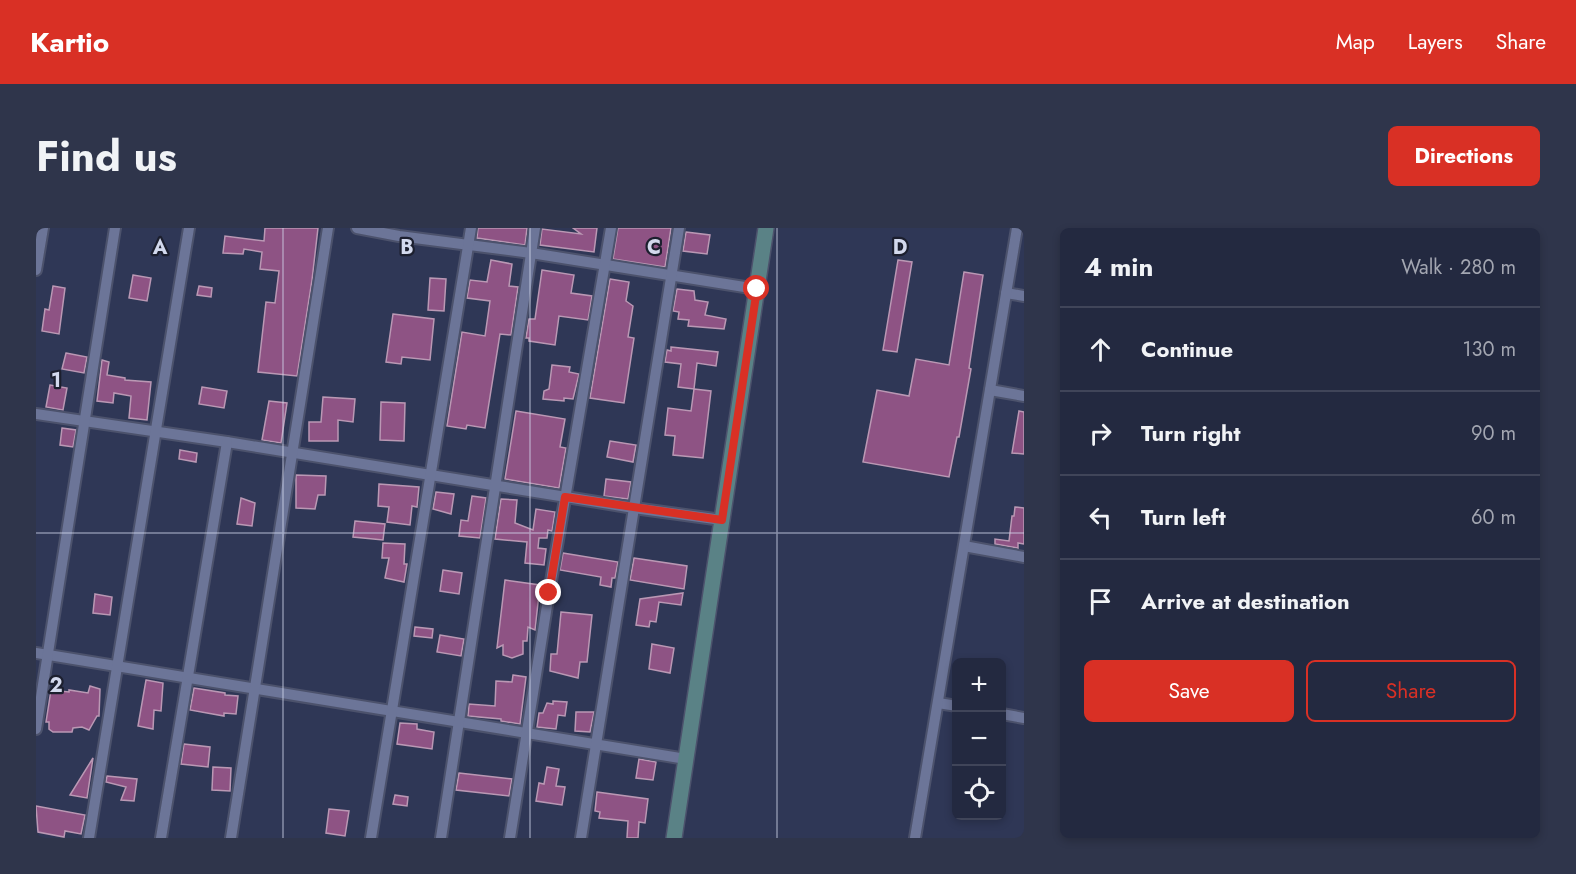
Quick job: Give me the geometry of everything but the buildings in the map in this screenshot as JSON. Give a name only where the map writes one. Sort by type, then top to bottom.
[{"type":"street","points":[[36,270],[43,228]]},
{"type":"street","points":[[36,729],[116,228]]},
{"type":"street","points":[[89,838],[189,228]]},
{"type":"street","points":[[231,838],[328,228]]},
{"type":"street","points":[[357,228],[400,232],[468,245],[757,289]]},
{"type":"street","points":[[371,838],[471,228]]},
{"type":"street","points":[[441,838],[535,228]]},
{"type":"street","points":[[510,838],[611,228]]},
{"type":"street","points":[[581,838],[680,228]]},
{"type":"street","points":[[674,838],[766,228]]},
{"type":"street","points":[[915,838],[1006,293],[1019,234]]},
{"type":"street","points":[[1006,293],[1024,296]]},
{"type":"street","points":[[990,390],[1024,396]]},
{"type":"street","points":[[36,414],[722,520]]},
{"type":"street","points":[[161,838],[227,442]]},
{"type":"street","points":[[964,546],[1024,557]]},
{"type":"street","points":[[36,653],[686,759]]},
{"type":"street","points":[[938,703],[952,705]]},
{"type":"street","points":[[1006,715],[1024,718]]},
{"type":"route","points":[[549,593],[565,497],[722,520],[757,289]]}]
